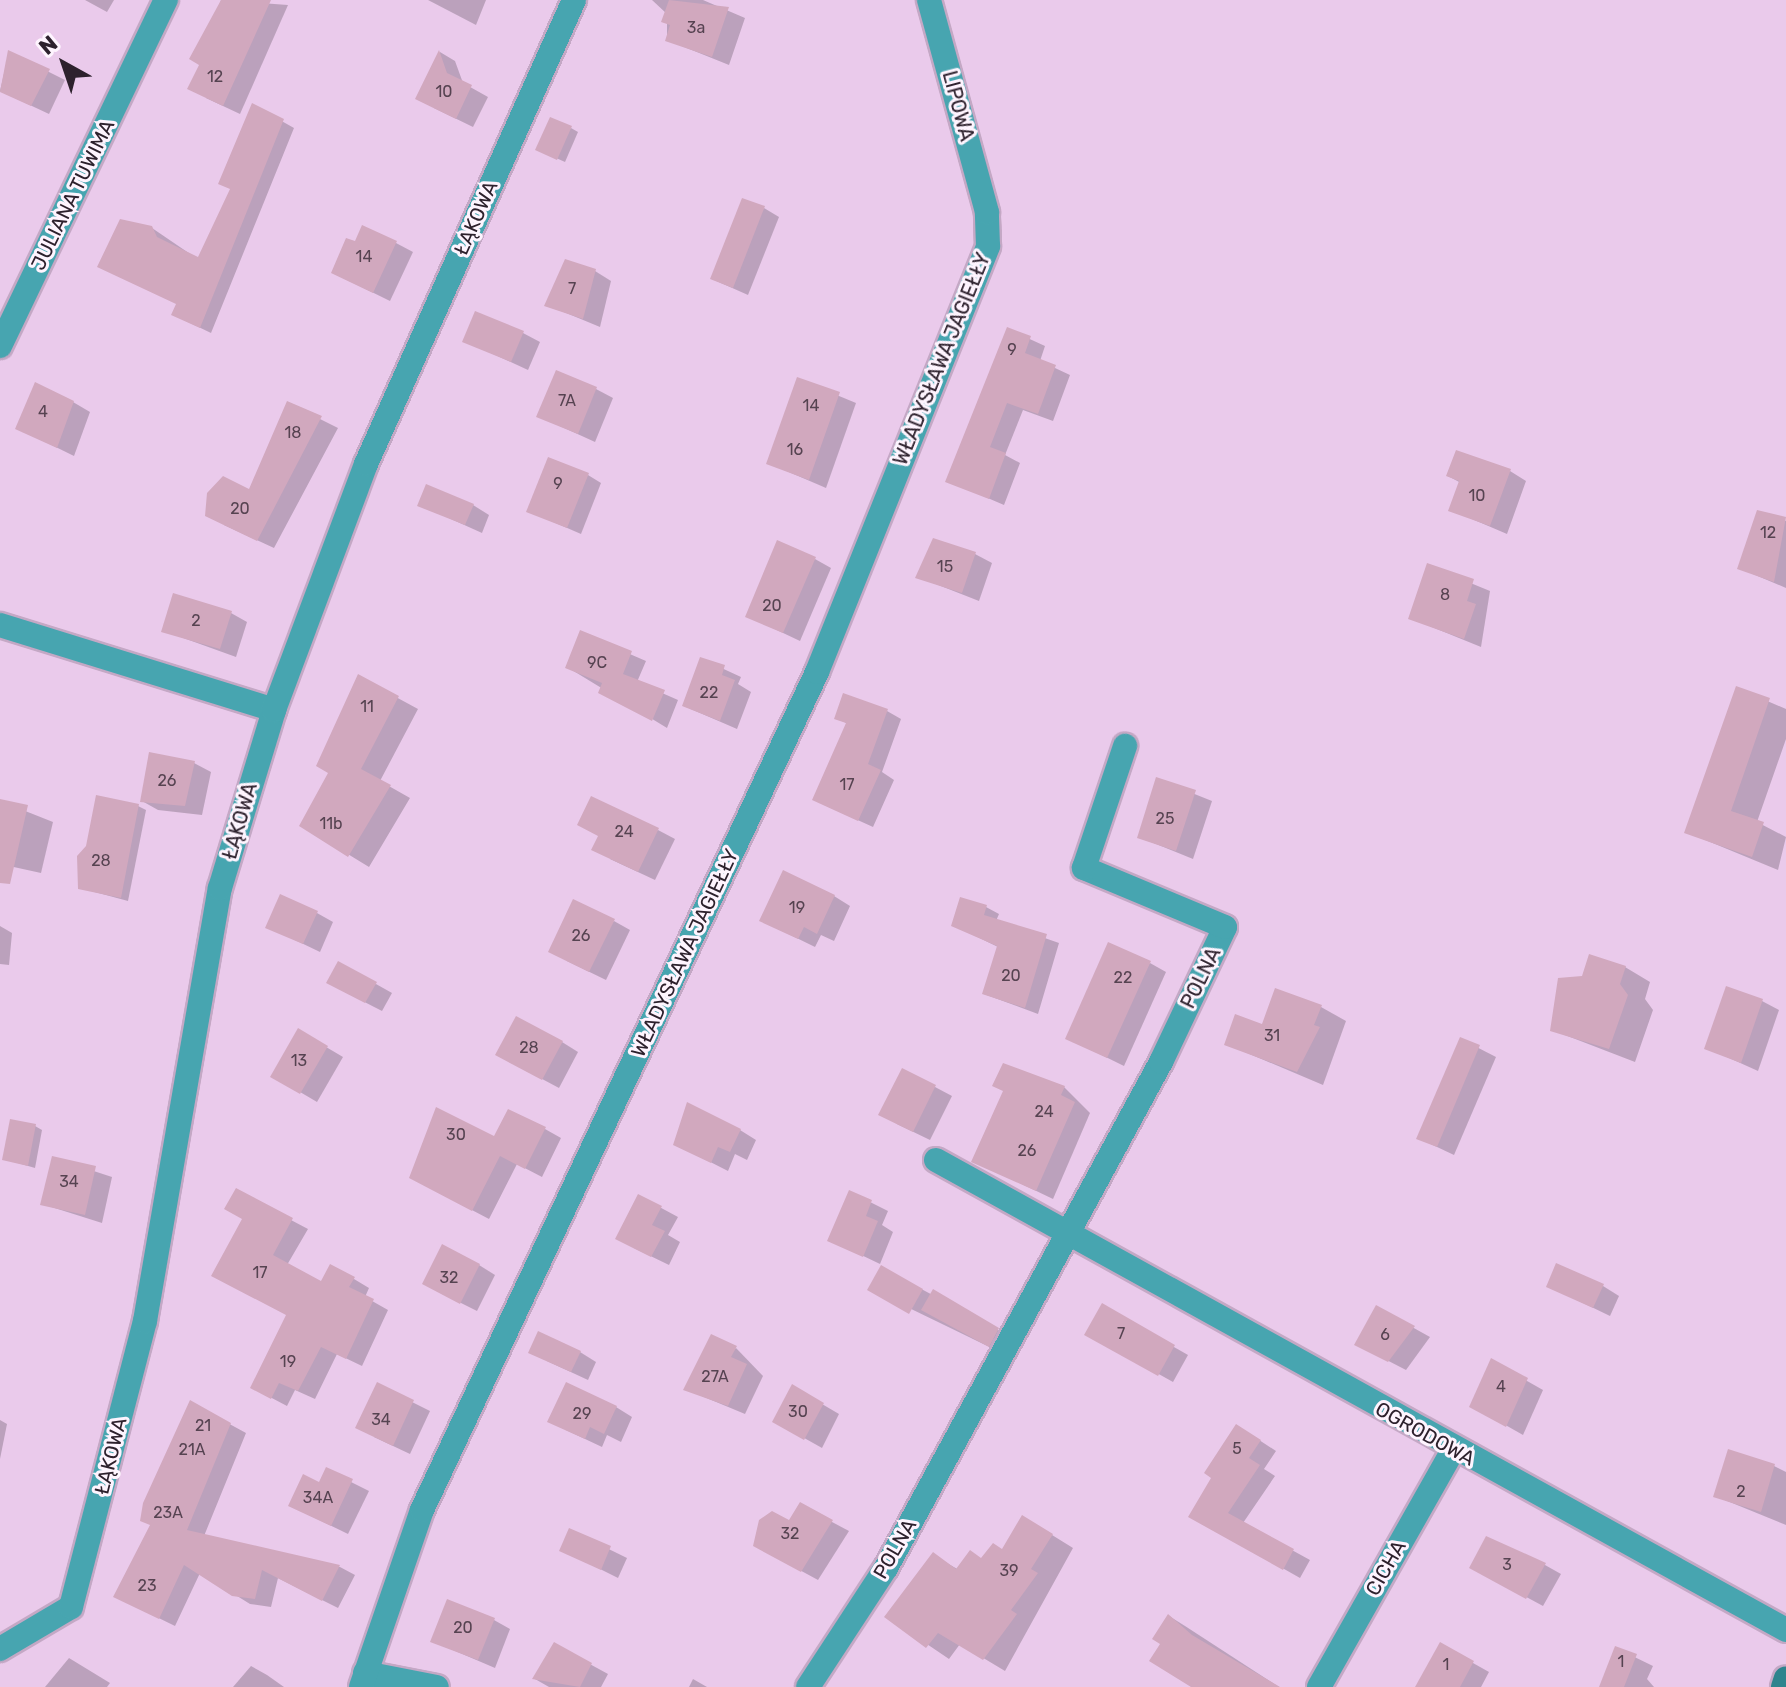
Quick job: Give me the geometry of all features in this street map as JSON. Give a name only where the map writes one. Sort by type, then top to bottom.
[{"type":"main road","points":[[1783,1687],[1786,1678]]},
{"type":"street","name":"JULIANA TUWIMA","points":[[0,346],[166,0]]},
{"type":"street","name":"ŁĄKOWA","points":[[0,1649],[71,1607],[145,1321],[220,888],[274,710],[366,464],[574,0]]},
{"type":"street","name":"LIPOWA","points":[[929,0],[987,212]]},
{"type":"street","name":"WŁADYSŁAWA JAGIEŁŁY","points":[[363,1680],[422,1510],[817,672],[988,246],[987,212]]},
{"type":"street","points":[[0,625],[274,710]]},
{"type":"street","name":"POLNA","points":[[808,1687],[886,1568],[1066,1236],[1225,927],[1084,868],[1125,746]]},
{"type":"street","points":[[936,1160],[1066,1236]]},
{"type":"street","name":"OGRODOWA","points":[[1066,1236],[1786,1630]]},
{"type":"street","name":"CICHA","points":[[1319,1687],[1453,1450]]},
{"type":"street","points":[[363,1680],[437,1687]]},
{"type":"building","points":[[221,0],[271,0],[223,106],[187,89],[199,65],[189,59]]},
{"type":"building","points":[[669,0],[729,7],[712,57],[665,41],[670,25],[661,22]]},
{"type":"building","points":[[8,50],[50,69],[31,106],[0,92]]},
{"type":"building","points":[[439,50],[447,73],[472,85],[456,119],[415,99]]},
{"type":"building","points":[[252,103],[284,119],[200,328],[171,315],[176,304],[97,267],[120,219],[152,226],[157,237],[198,257],[230,189],[218,184]]},
{"type":"building","points":[[550,117],[572,126],[557,160],[535,150]]},
{"type":"building","points":[[742,198],[765,206],[733,288],[710,279]]},
{"type":"building","points":[[362,225],[397,241],[373,293],[331,273],[346,238],[355,241]]},
{"type":"building","points":[[565,259],[596,269],[583,319],[544,306]]},
{"type":"building","points":[[475,311],[524,331],[511,362],[462,342]]},
{"type":"building","points":[[1007,327],[1031,336],[1025,353],[1056,365],[1038,414],[1007,403],[990,447],[1006,453],[989,499],[945,482]]},
{"type":"building","points":[[556,370],[597,387],[578,434],[536,417]]},
{"type":"building","points":[[797,377],[840,392],[809,480],[766,464]]},
{"type":"building","points":[[35,382],[74,401],[57,448],[15,429]]},
{"type":"building","points":[[287,401],[322,416],[257,541],[205,516],[207,493],[223,476],[249,489]]},
{"type":"building","points":[[1456,450],[1511,469],[1490,526],[1448,511],[1459,481],[1446,476]]},
{"type":"building","points":[[548,457],[589,473],[567,528],[526,512]]},
{"type":"building","points":[[426,484],[474,504],[465,525],[417,506]]},
{"type":"building","points":[[1757,510],[1786,517],[1774,582],[1737,569]]},
{"type":"building","points":[[933,538],[976,552],[962,593],[915,578]]},
{"type":"building","points":[[777,540],[816,557],[783,633],[745,617]]},
{"type":"building","points":[[1427,563],[1474,579],[1467,601],[1476,604],[1464,639],[1408,619]]},
{"type":"building","points":[[173,593],[232,611],[220,649],[161,632]]},
{"type":"building","points":[[580,630],[632,651],[623,674],[665,690],[652,721],[598,693],[602,683],[565,668]]},
{"type":"building","points":[[700,657],[725,665],[722,675],[735,680],[720,721],[682,706]]},
{"type":"building","points":[[358,674],[399,696],[361,769],[391,785],[348,857],[299,826],[328,773],[316,766]]},
{"type":"building","points":[[1736,686],[1770,698],[1731,811],[1764,822],[1752,857],[1684,833]]},
{"type":"building","points":[[843,693],[888,709],[868,764],[881,770],[858,821],[812,800],[846,723],[834,719]]},
{"type":"building","points":[[149,752],[195,761],[185,806],[140,802]]},
{"type":"building","points":[[1156,777],[1196,790],[1176,851],[1137,838]]},
{"type":"building","points":[[96,795],[139,804],[121,898],[78,889],[77,856],[86,846]]},
{"type":"building","points":[[591,796],[659,828],[638,872],[591,850],[598,836],[577,825]]},
{"type":"building","points":[[0,799],[28,805],[10,884],[0,883]]},
{"type":"building","points":[[783,870],[835,895],[817,934],[804,927],[798,939],[759,921]]},
{"type":"building","points":[[280,894],[318,911],[303,944],[265,928]]},
{"type":"building","points":[[960,897],[987,905],[984,915],[1047,934],[1025,1008],[982,994],[997,946],[951,926]]},
{"type":"building","points":[[573,899],[615,919],[589,972],[548,952]]},
{"type":"building","points":[[1108,942],[1151,961],[1107,1058],[1065,1039]]},
{"type":"building","points":[[1589,954],[1626,966],[1620,984],[1628,995],[1609,1049],[1550,1031],[1558,978],[1582,976]]},
{"type":"building","points":[[338,961],[377,982],[365,1003],[326,983]]},
{"type":"building","points":[[1726,986],[1763,999],[1741,1063],[1704,1049]]},
{"type":"building","points":[[1275,988],[1322,1005],[1314,1025],[1320,1027],[1297,1072],[1224,1045],[1235,1014],[1262,1024]]},
{"type":"building","points":[[516,1016],[563,1041],[542,1080],[495,1055]]},
{"type":"building","points":[[298,1028],[328,1046],[300,1094],[270,1077]]},
{"type":"building","points":[[1460,1037],[1480,1045],[1437,1147],[1416,1139]]},
{"type":"building","points":[[1003,1063],[1065,1086],[1061,1095],[1075,1102],[1036,1191],[971,1162],[1003,1091],[992,1086]]},
{"type":"building","points":[[902,1068],[936,1085],[913,1132],[878,1115]]},
{"type":"building","points":[[687,1102],[741,1129],[730,1152],[718,1147],[711,1163],[673,1145]]},
{"type":"building","points":[[436,1107],[494,1136],[508,1109],[546,1127],[525,1169],[500,1156],[472,1211],[409,1178]]},
{"type":"building","points":[[10,1119],[36,1124],[28,1166],[2,1160]]},
{"type":"building","points":[[52,1156],[96,1166],[85,1215],[40,1205]]},
{"type":"building","points":[[236,1188],[293,1218],[273,1255],[321,1281],[330,1264],[355,1277],[349,1287],[374,1299],[346,1359],[321,1347],[298,1391],[279,1383],[271,1399],[250,1388],[286,1315],[211,1276],[242,1219],[224,1209]]},
{"type":"building","points":[[849,1190],[872,1200],[866,1216],[878,1221],[863,1257],[827,1241]]},
{"type":"building","points":[[638,1194],[662,1206],[652,1225],[665,1231],[651,1257],[615,1239]]},
{"type":"building","points":[[442,1244],[480,1264],[460,1304],[422,1284]]},
{"type":"building","points":[[1556,1263],[1604,1284],[1593,1308],[1546,1287]]},
{"type":"building","points":[[881,1265],[923,1289],[909,1314],[867,1290]]},
{"type":"building","points":[[933,1289],[999,1328],[989,1347],[921,1310]]},
{"type":"building","points":[[1102,1303],[1175,1345],[1158,1376],[1084,1335]]},
{"type":"building","points":[[1376,1305],[1415,1326],[1388,1362],[1354,1345]]},
{"type":"building","points":[[538,1331],[581,1351],[571,1372],[528,1353]]},
{"type":"building","points":[[711,1334],[737,1346],[731,1357],[747,1364],[728,1406],[683,1390]]},
{"type":"building","points":[[1491,1358],[1528,1378],[1506,1427],[1469,1407]]},
{"type":"building","points":[[377,1382],[414,1400],[393,1446],[355,1428]]},
{"type":"building","points":[[566,1382],[617,1406],[604,1434],[590,1427],[585,1439],[547,1422]]},
{"type":"building","points":[[792,1384],[824,1403],[804,1440],[772,1422]]},
{"type":"building","points":[[190,1400],[231,1423],[187,1530],[340,1565],[322,1601],[262,1570],[255,1599],[232,1596],[184,1565],[159,1619],[113,1597],[150,1525],[140,1521],[143,1503]]},
{"type":"building","points":[[1236,1424],[1261,1440],[1249,1458],[1260,1465],[1228,1513],[1294,1549],[1283,1570],[1188,1517],[1211,1478],[1204,1473]]},
{"type":"building","points":[[1728,1449],[1775,1464],[1761,1512],[1713,1497]]},
{"type":"building","points":[[326,1467],[353,1479],[331,1526],[288,1506],[303,1474],[319,1482]]},
{"type":"building","points":[[800,1502],[833,1520],[801,1572],[753,1546],[759,1520],[772,1511],[789,1520]]},
{"type":"building","points":[[1022,1515],[1053,1534],[1031,1569],[1038,1573],[1011,1610],[1017,1614],[983,1660],[938,1633],[926,1648],[884,1617],[933,1552],[956,1569],[970,1550],[981,1558],[993,1543],[1002,1549]]},
{"type":"building","points":[[569,1528],[611,1546],[601,1570],[559,1551]]},
{"type":"building","points":[[1486,1536],[1546,1563],[1526,1599],[1469,1568]]},
{"type":"building","points":[[447,1599],[495,1618],[478,1660],[430,1642]]},
{"type":"building","points":[[1168,1614],[1192,1635],[1280,1687],[1191,1687],[1149,1661],[1160,1644],[1152,1639]]},
{"type":"building","points":[[554,1642],[592,1663],[580,1687],[532,1679]]},
{"type":"building","points":[[1440,1642],[1474,1661],[1460,1687],[1415,1687]]},
{"type":"building","points":[[1615,1646],[1637,1654],[1624,1687],[1599,1687]]}]
